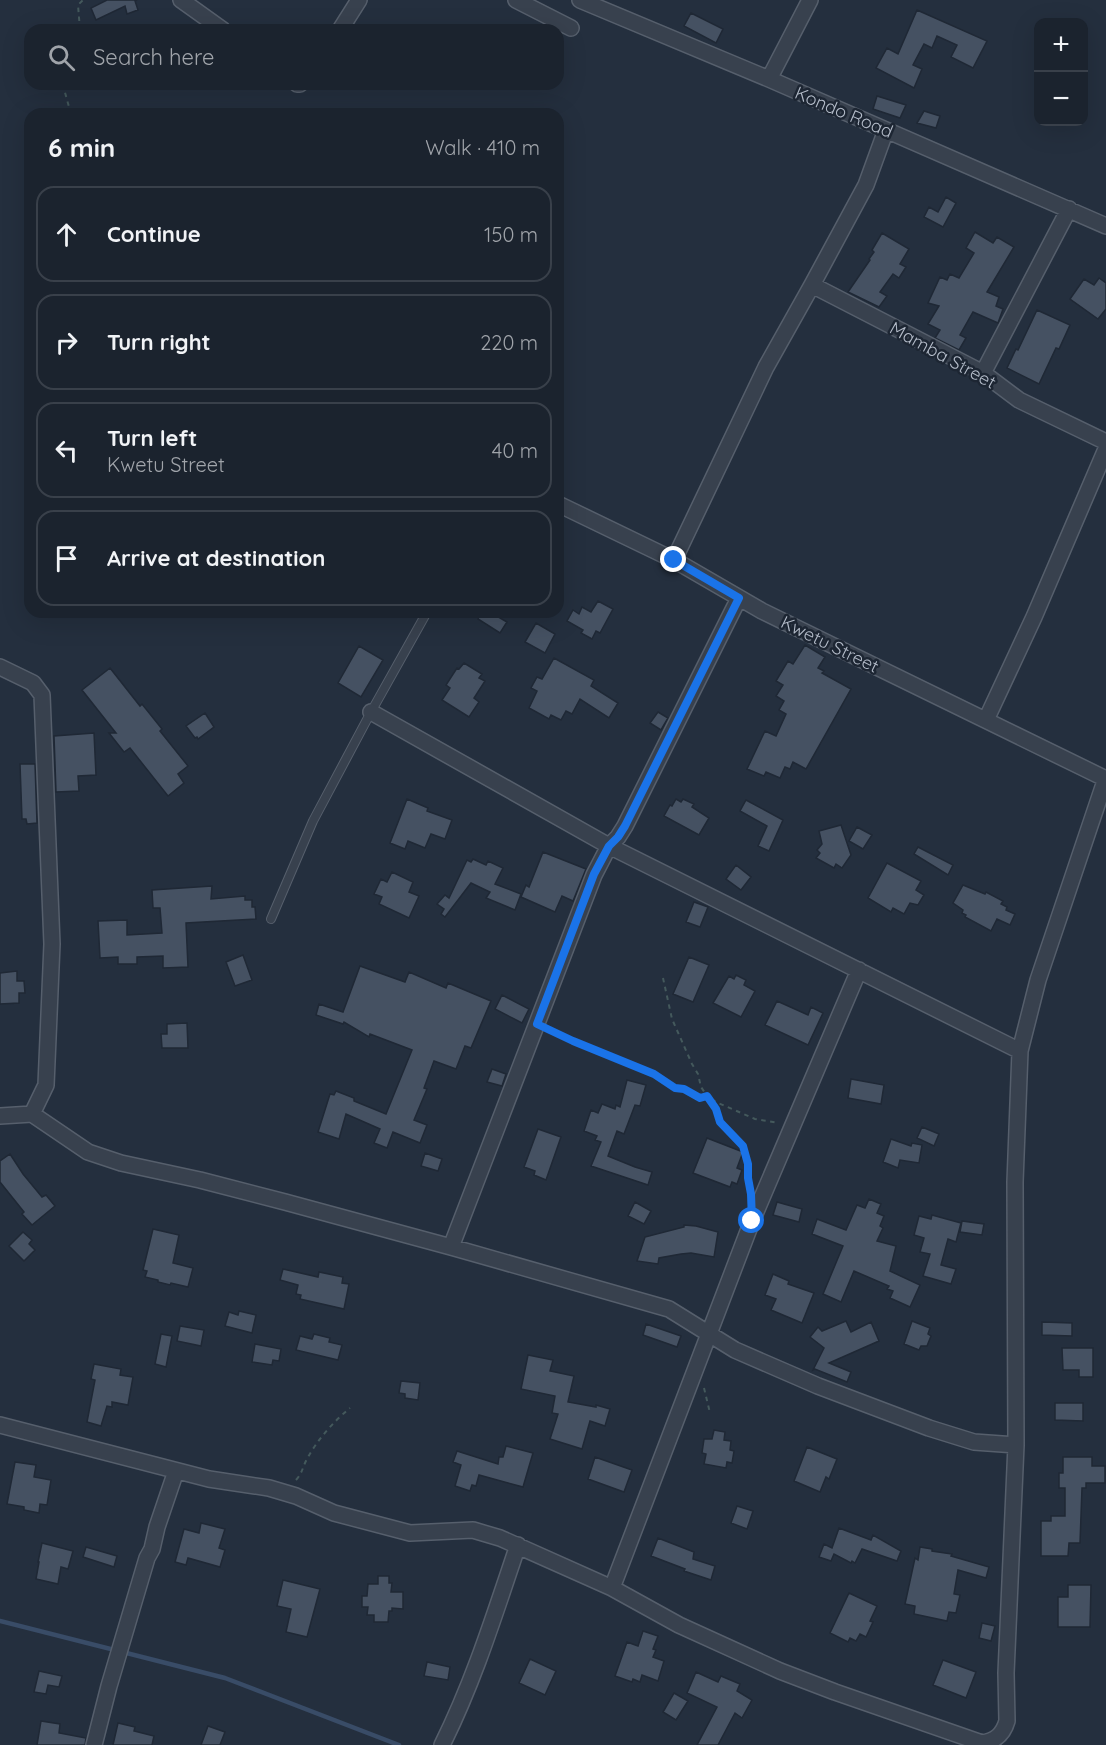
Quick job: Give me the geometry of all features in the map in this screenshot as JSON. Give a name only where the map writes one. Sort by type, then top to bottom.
[{"type":"street","points":[[181,0],[215,24]]},
{"type":"street","points":[[344,24],[359,0]]},
{"type":"street","points":[[516,0],[563,24]]},
{"type":"street","name":"Kondo Road","points":[[580,0],[769,79],[1106,226]]},
{"type":"street","points":[[769,79],[810,0]]},
{"type":"street","points":[[564,24],[571,28]]},
{"type":"street","points":[[674,560],[766,367],[866,185],[886,130]]},
{"type":"street","points":[[983,373],[1069,209]]},
{"type":"street","name":"Mamba Street","points":[[812,285],[983,373],[1019,400],[1106,442]]},
{"type":"street","points":[[986,720],[1034,617],[1106,448]]},
{"type":"street","name":"Kwetu Street","points":[[564,507],[674,560],[762,611],[1106,778]]},
{"type":"street","points":[[451,1247],[594,874],[609,846],[625,826],[739,598]]},
{"type":"street","points":[[0,667],[33,683],[42,695],[52,944],[46,1085],[32,1114]]},
{"type":"street","points":[[371,712],[609,846],[1020,1051]]},
{"type":"street","points":[[0,1425],[209,1479],[269,1488],[296,1496],[334,1513],[411,1533],[474,1530],[500,1538],[612,1588],[679,1625],[802,1679],[982,1743],[997,1742],[1007,1721],[1006,1673],[1016,1445],[1015,1182],[1020,1051],[1038,980],[1106,778]]},
{"type":"street","points":[[612,1588],[752,1221],[859,970]]},
{"type":"street","points":[[0,1116],[32,1114],[88,1152],[121,1163],[200,1180],[451,1247],[669,1309],[735,1350],[797,1377],[929,1428],[974,1442],[1016,1445]]},
{"type":"street","points":[[93,1745],[147,1558],[152,1549],[176,1471]]},
{"type":"street","points":[[442,1745],[488,1634],[518,1545]]},
{"type":"lane","points":[[271,919],[314,821],[424,618]]},
{"type":"path","points":[[80,24],[78,6],[83,0]]},
{"type":"path","points":[[64,90],[69,108]]},
{"type":"path","points":[[663,978],[672,1019],[698,1074],[701,1087],[716,1109],[720,1122],[743,1146],[748,1164],[751,1194]]},
{"type":"path","points":[[537,1024],[581,1045],[654,1074],[675,1088],[684,1089],[700,1098],[707,1096],[754,1119],[782,1124],[790,1133]]},
{"type":"path","points":[[283,1492],[302,1473],[307,1459],[334,1421],[350,1408]]},
{"type":"building","points":[[107,0],[137,0],[135,1],[138,10],[127,14],[125,6],[96,20],[91,8]]},
{"type":"building","points":[[917,10],[987,41],[973,68],[951,57],[957,45],[937,36],[932,48],[924,44],[913,65],[922,69],[914,88],[876,68],[887,48],[898,54]]},
{"type":"building","points":[[691,13],[723,29],[716,43],[684,26]]},
{"type":"building","points":[[877,96],[906,105],[900,118],[873,109]]},
{"type":"building","points":[[924,111],[940,116],[936,128],[917,123]]},
{"type":"building","points":[[946,197],[956,203],[943,227],[924,217],[929,207],[938,212]]},
{"type":"building","points":[[975,232],[993,243],[997,237],[1014,247],[987,292],[999,297],[996,306],[1003,309],[998,323],[973,312],[960,335],[966,338],[959,350],[935,338],[940,330],[928,324],[939,306],[928,303],[940,277],[947,280],[950,274],[959,278],[974,253],[966,248]]},
{"type":"building","points":[[882,233],[909,249],[900,264],[906,267],[899,278],[893,274],[880,292],[887,296],[879,307],[848,292],[870,260],[874,252],[872,250]]},
{"type":"building","points":[[1099,278],[1106,283],[1106,309],[1098,319],[1070,299],[1084,279],[1094,285]]},
{"type":"building","points":[[1037,310],[1070,325],[1039,384],[1007,368]]},
{"type":"building","points":[[598,601],[613,609],[600,633],[596,631],[592,639],[581,633],[583,630],[567,621],[573,610],[579,614],[582,607],[591,612]]},
{"type":"building","points":[[500,618],[507,622],[500,633],[478,619]]},
{"type":"building","points":[[536,623],[555,634],[545,653],[525,642]]},
{"type":"building","points":[[805,645],[825,657],[818,668],[824,671],[822,673],[851,689],[806,769],[793,762],[790,769],[785,767],[780,778],[766,772],[764,776],[747,769],[765,731],[776,736],[786,714],[779,710],[784,701],[776,696],[783,685],[776,681],[788,661],[793,664]]},
{"type":"building","points":[[359,646],[383,660],[361,697],[338,683]]},
{"type":"building","points":[[554,658],[594,680],[591,686],[618,703],[609,718],[580,699],[572,714],[566,711],[561,720],[551,715],[549,719],[529,708],[537,691],[531,688],[537,677],[542,679]]},
{"type":"building","points":[[464,663],[482,674],[479,678],[485,681],[474,698],[479,702],[469,717],[442,700],[450,688],[446,685],[457,668],[459,669]]},
{"type":"building","points":[[110,668],[140,706],[142,704],[162,729],[160,731],[188,766],[178,774],[184,783],[168,796],[130,748],[124,752],[109,733],[116,733],[82,690]]},
{"type":"building","points":[[658,712],[668,718],[661,730],[650,723]]},
{"type":"building","points":[[205,713],[214,727],[198,739],[195,738],[186,726]]},
{"type":"building","points":[[94,733],[96,775],[78,776],[79,791],[56,792],[54,736]]},
{"type":"building","points":[[20,764],[35,764],[37,823],[27,824],[26,819],[22,819]]},
{"type":"building","points":[[407,799],[428,808],[427,811],[452,820],[445,839],[431,834],[425,848],[408,841],[405,849],[390,843]]},
{"type":"building","points":[[676,799],[681,802],[683,799],[694,804],[692,807],[709,818],[699,835],[664,816]]},
{"type":"building","points":[[746,800],[783,820],[769,851],[758,846],[767,826],[740,811]]},
{"type":"building","points":[[841,825],[851,855],[842,868],[836,864],[834,868],[816,858],[820,853],[817,850],[822,844],[819,831]]},
{"type":"building","points":[[857,827],[872,835],[863,849],[849,841]]},
{"type":"building","points":[[918,847],[953,865],[948,875],[914,854]]},
{"type":"building","points":[[543,852],[586,869],[573,901],[562,896],[555,912],[521,897],[526,885],[529,887]]},
{"type":"building","points":[[473,859],[486,865],[488,861],[503,868],[495,884],[521,894],[515,910],[486,898],[490,892],[471,883],[445,917],[441,914],[444,909],[437,904],[445,895],[449,898],[467,860],[471,862]]},
{"type":"building","points":[[887,863],[921,881],[916,890],[924,895],[918,905],[910,903],[904,914],[893,908],[891,912],[868,898]]},
{"type":"building","points":[[736,865],[751,877],[741,890],[726,879]]},
{"type":"building","points":[[392,872],[413,882],[409,892],[419,896],[409,918],[379,904],[382,897],[374,894],[381,879],[387,882]]},
{"type":"building","points":[[963,885],[985,894],[986,892],[1003,901],[1001,904],[1007,907],[1006,910],[1015,914],[1010,925],[997,919],[991,931],[965,917],[963,910],[953,903]]},
{"type":"building","points":[[212,886],[211,899],[245,896],[245,900],[252,900],[256,919],[186,923],[188,967],[163,968],[163,956],[137,957],[137,964],[118,964],[118,957],[100,958],[98,921],[127,920],[127,935],[162,933],[160,908],[153,908],[152,890]]},
{"type":"building","points":[[694,902],[708,907],[700,927],[686,922]]},
{"type":"building","points":[[243,955],[252,980],[235,986],[226,962]]},
{"type":"building","points":[[689,957],[709,965],[693,1002],[673,994]]},
{"type":"building","points":[[360,966],[405,982],[409,972],[446,988],[448,983],[491,1001],[471,1048],[465,1046],[456,1069],[434,1061],[424,1088],[427,1089],[414,1120],[427,1125],[420,1143],[393,1132],[387,1148],[374,1143],[380,1129],[346,1114],[339,1139],[318,1132],[330,1094],[334,1095],[336,1091],[386,1114],[412,1050],[370,1034],[369,1037],[344,1022],[343,1024],[316,1015],[319,1004],[343,1012]]},
{"type":"building","points":[[17,971],[17,981],[24,981],[25,993],[19,993],[19,1003],[0,1004],[0,973]]},
{"type":"building","points":[[736,975],[746,980],[744,985],[755,991],[741,1017],[713,1003],[729,976],[734,979]]},
{"type":"building","points":[[502,995],[529,1009],[522,1023],[495,1009]]},
{"type":"building","points":[[777,1001],[808,1015],[811,1007],[823,1013],[808,1045],[765,1025]]},
{"type":"building","points":[[187,1023],[188,1048],[162,1048],[161,1034],[167,1034],[167,1024]]},
{"type":"building","points":[[492,1069],[506,1074],[502,1086],[487,1082]]},
{"type":"building","points":[[851,1079],[884,1085],[881,1104],[848,1098]]},
{"type":"building","points":[[627,1080],[646,1085],[640,1106],[635,1105],[624,1134],[617,1131],[608,1156],[652,1172],[648,1185],[591,1166],[601,1142],[595,1140],[597,1136],[584,1131],[591,1110],[598,1113],[602,1104],[615,1109],[616,1105],[620,1107]]},
{"type":"building","points":[[922,1127],[939,1134],[934,1146],[917,1138]]},
{"type":"building","points":[[538,1129],[561,1137],[546,1180],[534,1175],[535,1171],[524,1167]]},
{"type":"building","points":[[707,1138],[743,1152],[737,1168],[742,1170],[737,1184],[732,1182],[730,1187],[693,1173]]},
{"type":"building","points":[[891,1139],[911,1146],[912,1143],[922,1145],[919,1163],[900,1160],[898,1168],[883,1162]]},
{"type":"building","points":[[425,1153],[442,1159],[438,1171],[421,1166]]},
{"type":"building","points":[[10,1154],[42,1197],[46,1195],[55,1206],[32,1225],[0,1182],[0,1161]]},
{"type":"building","points":[[869,1199],[881,1204],[877,1213],[884,1216],[880,1226],[883,1228],[877,1241],[896,1246],[890,1271],[920,1285],[910,1307],[890,1298],[893,1291],[887,1289],[889,1286],[854,1271],[841,1302],[823,1294],[843,1246],[812,1234],[817,1219],[846,1230],[857,1205],[865,1208]]},
{"type":"building","points":[[635,1202],[651,1211],[644,1224],[628,1216]]},
{"type":"building","points":[[777,1202],[802,1209],[799,1222],[773,1215]]},
{"type":"building","points":[[932,1215],[961,1223],[956,1242],[948,1239],[941,1265],[956,1269],[951,1284],[923,1276],[930,1254],[920,1252],[924,1238],[914,1235],[919,1216],[931,1219]]},
{"type":"building","points":[[962,1221],[984,1224],[982,1235],[960,1232]]},
{"type":"building","points":[[684,1225],[718,1232],[714,1257],[691,1253],[659,1258],[658,1264],[637,1261],[645,1237],[684,1227]]},
{"type":"building","points":[[153,1229],[179,1235],[173,1263],[193,1268],[188,1287],[171,1283],[170,1285],[145,1277],[147,1271],[143,1270]]},
{"type":"building","points":[[23,1232],[32,1240],[29,1244],[35,1250],[24,1261],[9,1246]]},
{"type":"building","points":[[283,1269],[318,1277],[319,1272],[343,1277],[342,1283],[349,1284],[344,1309],[300,1299],[301,1295],[296,1294],[298,1285],[280,1280]]},
{"type":"building","points":[[773,1274],[789,1281],[788,1284],[814,1293],[802,1323],[771,1310],[776,1299],[765,1295]]},
{"type":"building","points":[[239,1311],[256,1315],[252,1333],[225,1326],[229,1312],[238,1315]]},
{"type":"building","points":[[846,1321],[851,1332],[871,1322],[879,1341],[829,1363],[851,1372],[847,1382],[813,1370],[824,1348],[810,1337],[818,1327],[822,1331]]},
{"type":"building","points":[[912,1321],[930,1328],[928,1334],[931,1336],[927,1346],[921,1346],[919,1350],[904,1344]]},
{"type":"building","points":[[1042,1322],[1072,1323],[1072,1336],[1042,1335]]},
{"type":"building","points":[[646,1324],[681,1336],[677,1347],[643,1335]]},
{"type":"building","points":[[180,1326],[204,1330],[201,1346],[177,1341]]},
{"type":"building","points":[[161,1334],[172,1336],[166,1367],[155,1364]]},
{"type":"building","points":[[314,1334],[330,1338],[329,1342],[342,1345],[338,1360],[296,1350],[300,1336],[312,1339]]},
{"type":"building","points":[[255,1344],[281,1349],[279,1361],[273,1360],[272,1365],[252,1362]]},
{"type":"building","points":[[1062,1348],[1093,1348],[1093,1377],[1079,1377],[1079,1370],[1063,1370]]},
{"type":"building","points":[[528,1355],[553,1360],[550,1371],[574,1376],[568,1402],[610,1409],[605,1426],[590,1421],[582,1449],[550,1439],[558,1414],[552,1413],[555,1396],[521,1389]]},
{"type":"building","points":[[94,1364],[121,1369],[120,1375],[133,1377],[128,1405],[112,1402],[112,1407],[107,1406],[101,1426],[87,1422],[95,1380],[91,1379]]},
{"type":"building","points":[[401,1381],[420,1383],[418,1400],[405,1398],[405,1394],[399,1393]]},
{"type":"building","points":[[1055,1403],[1083,1403],[1083,1421],[1055,1420]]},
{"type":"building","points":[[714,1430],[725,1432],[724,1440],[731,1441],[730,1450],[734,1451],[732,1463],[727,1462],[726,1468],[704,1464],[706,1454],[702,1453],[704,1439],[712,1439]]},
{"type":"building","points":[[506,1446],[533,1453],[523,1487],[479,1475],[476,1486],[472,1485],[470,1491],[455,1486],[461,1465],[453,1462],[457,1451],[498,1464],[499,1457],[503,1457]]},
{"type":"building","points":[[807,1447],[837,1459],[829,1479],[826,1477],[820,1492],[794,1481]]},
{"type":"building","points":[[595,1457],[632,1470],[624,1492],[588,1479]]},
{"type":"building","points":[[1063,1457],[1092,1457],[1092,1466],[1105,1466],[1105,1483],[1086,1483],[1086,1488],[1082,1488],[1080,1543],[1069,1543],[1068,1556],[1041,1556],[1041,1521],[1051,1521],[1051,1516],[1065,1516],[1065,1488],[1059,1488],[1059,1473],[1063,1473]]},
{"type":"building","points":[[15,1462],[36,1465],[34,1477],[51,1480],[47,1505],[40,1504],[39,1513],[7,1504]]},
{"type":"building","points":[[737,1506],[753,1511],[747,1529],[731,1523]]},
{"type":"building","points":[[201,1523],[225,1529],[219,1548],[225,1550],[220,1567],[188,1558],[186,1565],[175,1562],[184,1529],[199,1533]]},
{"type":"building","points":[[839,1528],[871,1540],[873,1535],[901,1551],[897,1561],[862,1549],[855,1563],[834,1554],[831,1561],[819,1557],[824,1544],[832,1548]]},
{"type":"building","points":[[658,1538],[694,1552],[693,1559],[715,1566],[711,1580],[651,1556]]},
{"type":"building","points":[[42,1543],[73,1551],[68,1569],[61,1567],[58,1584],[36,1579]]},
{"type":"building","points":[[86,1547],[117,1556],[114,1567],[83,1557]]},
{"type":"building","points":[[920,1547],[952,1554],[951,1556],[989,1567],[986,1578],[958,1570],[954,1594],[960,1595],[956,1613],[949,1612],[947,1621],[914,1614],[915,1606],[905,1604],[915,1558],[918,1560]]},
{"type":"building","points":[[378,1576],[389,1576],[389,1583],[392,1583],[391,1592],[403,1592],[403,1609],[392,1608],[392,1611],[389,1611],[388,1622],[374,1622],[374,1615],[367,1615],[368,1607],[362,1607],[362,1596],[367,1596],[368,1584],[378,1584]]},
{"type":"building","points":[[283,1580],[320,1589],[307,1637],[286,1632],[291,1609],[277,1606]]},
{"type":"building","points":[[1068,1585],[1091,1585],[1090,1627],[1058,1627],[1058,1597],[1068,1597]]},
{"type":"building","points":[[849,1593],[877,1606],[866,1637],[860,1634],[856,1641],[850,1638],[848,1642],[830,1633]]},
{"type":"building","points":[[982,1623],[995,1626],[991,1641],[979,1638]]},
{"type":"building","points":[[643,1631],[658,1636],[653,1649],[656,1650],[653,1657],[664,1661],[658,1681],[642,1675],[640,1682],[633,1679],[632,1682],[615,1676],[627,1642],[638,1646]]},
{"type":"building","points":[[530,1659],[556,1671],[545,1695],[519,1683]]},
{"type":"building","points":[[943,1660],[976,1672],[966,1698],[933,1685]]},
{"type":"building","points":[[427,1662],[450,1667],[448,1680],[424,1676]]},
{"type":"building","points":[[39,1671],[62,1676],[59,1687],[48,1685],[46,1694],[34,1692]]},
{"type":"building","points":[[696,1672],[718,1682],[721,1676],[740,1684],[737,1691],[752,1700],[742,1718],[735,1713],[718,1745],[697,1745],[717,1707],[687,1693]]},
{"type":"building","points":[[674,1693],[688,1701],[676,1720],[663,1712]]},
{"type":"building","points":[[41,1721],[60,1724],[59,1733],[86,1738],[85,1745],[37,1745]]},
{"type":"building","points":[[118,1723],[135,1727],[134,1731],[154,1736],[152,1745],[113,1745]]},
{"type":"building","points":[[208,1726],[225,1732],[220,1745],[201,1745]]},
{"type":"waterway","points":[[0,1621],[225,1678],[399,1745]]},
{"type":"route","points":[[674,560],[739,598],[625,826],[609,846],[594,874],[537,1024],[607,1056],[654,1074],[675,1088],[684,1089],[700,1098],[707,1096],[716,1109],[720,1122],[743,1146],[748,1164],[752,1221]]}]
